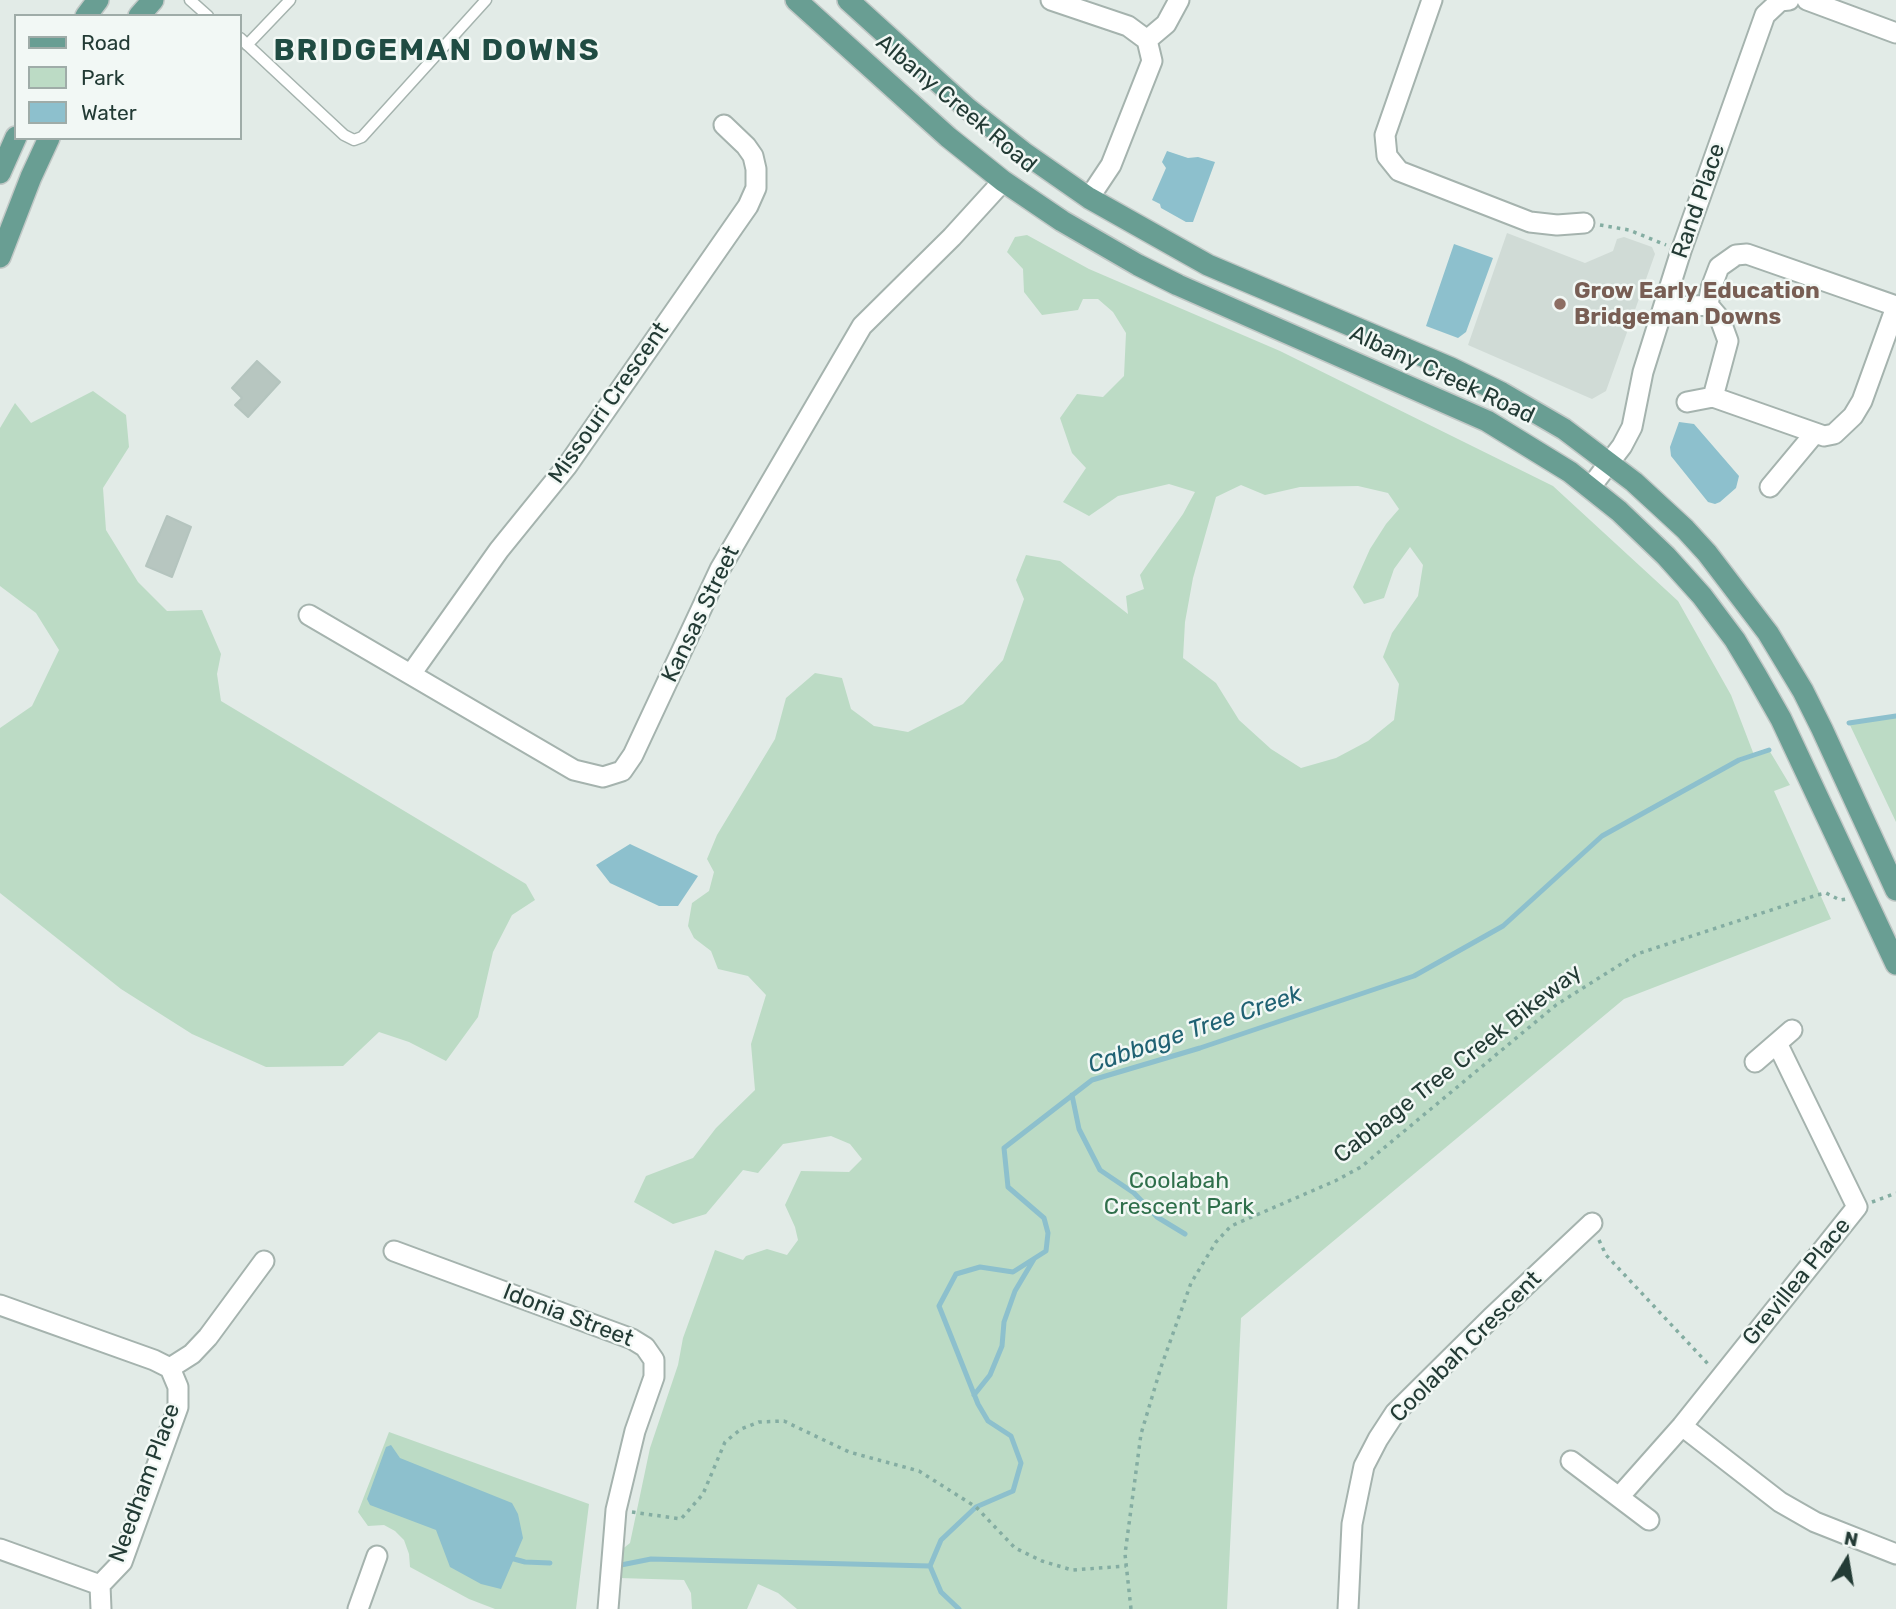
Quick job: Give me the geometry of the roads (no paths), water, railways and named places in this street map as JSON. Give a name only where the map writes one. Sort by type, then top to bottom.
[{"type":"main road","points":[[141,14],[153,0]]},
{"type":"main road","name":"Albany Creek Road","points":[[796,0],[940,130],[1003,181],[1062,221],[1138,265],[1229,308],[1488,421],[1543,454],[1590,488],[1644,533],[1702,596],[1735,640],[1781,719],[1896,964]]},
{"type":"main road","name":"Albany Creek Road","points":[[848,0],[993,130],[1089,198],[1208,265],[1451,368],[1502,393],[1564,429],[1609,462],[1685,529],[1729,580],[1768,634],[1803,691],[1896,890]]},
{"type":"main road","points":[[0,173],[15,140]]},
{"type":"main road","points":[[0,257],[48,140]]},
{"type":"street","points":[[1051,0],[1128,26],[1147,40],[1152,61],[1111,165],[1089,198]]},
{"type":"street","points":[[1147,40],[1166,24],[1179,0]]},
{"type":"street","points":[[1432,0],[1385,135],[1387,156],[1399,171],[1530,222],[1557,225],[1584,223]]},
{"type":"street","name":"Rand Place","points":[[1590,488],[1622,446],[1632,427],[1643,372],[1665,302],[1765,15],[1780,1],[1789,0]]},
{"type":"street","points":[[1807,0],[1896,33]]},
{"type":"street","name":"Missouri Crescent","points":[[411,674],[499,550],[567,466],[748,206],[756,188],[753,156],[724,125]]},
{"type":"street","name":"Kansas Street","points":[[309,615],[574,771],[603,777],[622,771],[633,755],[720,569],[862,326],[952,237],[1003,181]]},
{"type":"street","points":[[1687,402],[1713,397],[1824,436],[1834,433],[1853,416],[1862,401],[1896,306],[1748,254],[1736,255],[1719,267],[1708,305]]},
{"type":"street","points":[[1665,302],[1679,307],[1708,305]]},
{"type":"street","points":[[1708,305],[1720,319],[1728,341],[1713,397]]},
{"type":"street","points":[[1770,487],[1815,433]]},
{"type":"street","name":"Grevillea Place","points":[[1619,1497],[1682,1426],[1857,1208],[1784,1036],[1755,1062]]},
{"type":"street","name":"Coolabah Crescent","points":[[1348,1609],[1352,1524],[1364,1466],[1378,1439],[1395,1413],[1592,1223]]},
{"type":"street","name":"Idonia Street","points":[[394,1251],[632,1339],[645,1347],[654,1360],[654,1377],[635,1431],[616,1510],[608,1609]]},
{"type":"street","points":[[170,1368],[192,1354],[208,1337],[264,1261]]},
{"type":"street","name":"Needham Place","points":[[0,1305],[153,1360],[170,1368],[178,1387],[178,1407],[122,1562],[100,1586],[101,1609]]},
{"type":"street","points":[[1682,1426],[1780,1502],[1815,1522],[1896,1554]]},
{"type":"street","points":[[1571,1461],[1649,1520]]},
{"type":"street","points":[[0,1549],[100,1586]]},
{"type":"street","points":[[358,1609],[377,1556]]},
{"type":"lane","points":[[190,0],[206,14]]},
{"type":"lane","points":[[290,0],[243,41],[344,135],[354,140],[358,139],[486,0]]},
{"type":"water","points":[[1167,151],[1188,158],[1198,157],[1215,162],[1193,222],[1186,222],[1152,200],[1166,168],[1162,162]]},
{"type":"water","points":[[1454,244],[1493,258],[1466,332],[1458,338],[1426,326]]},
{"type":"water","points":[[1679,422],[1694,424],[1739,476],[1736,488],[1720,502],[1708,502],[1671,456],[1670,447]]},
{"type":"water","points":[[630,844],[698,876],[678,906],[659,906],[610,883],[596,865]]},
{"type":"water","points":[[391,1445],[400,1458],[512,1503],[518,1514],[523,1538],[501,1589],[481,1584],[450,1567],[436,1530],[370,1505],[367,1499],[386,1447]]},
{"type":"waterway","name":"Cabbage Tree Creek","points":[[1849,723],[1896,716]]},
{"type":"waterway","name":"Cabbage Tree Creek","points":[[959,1609],[941,1592],[930,1566],[941,1540],[976,1507],[1013,1491],[1021,1463],[1011,1436],[988,1421],[978,1404],[939,1306],[956,1274],[980,1267],[1013,1272],[1046,1251],[1048,1233],[1044,1218],[1008,1187],[1004,1148],[1092,1080],[1200,1048],[1414,976],[1503,926],[1602,836],[1739,760],[1769,750]]},
{"type":"waterway","points":[[1072,1095],[1079,1129],[1100,1170],[1134,1193],[1157,1217],[1185,1234]]},
{"type":"waterway","points":[[974,1395],[990,1375],[1002,1346],[1004,1322],[1015,1291],[1034,1259]]},
{"type":"waterway","points":[[514,1559],[550,1563]]},
{"type":"waterway","points":[[621,1565],[651,1559],[930,1566]]},
{"type":"place","name":"Grow Early Education Bridgeman Downs","points":[[1560,304]]},
{"type":"district","name":"BRIDGEMAN DOWNS","points":[[437,51]]},
{"type":"park label","name":"Coolabah Crescent Park","points":[[1179,1194]]}]
